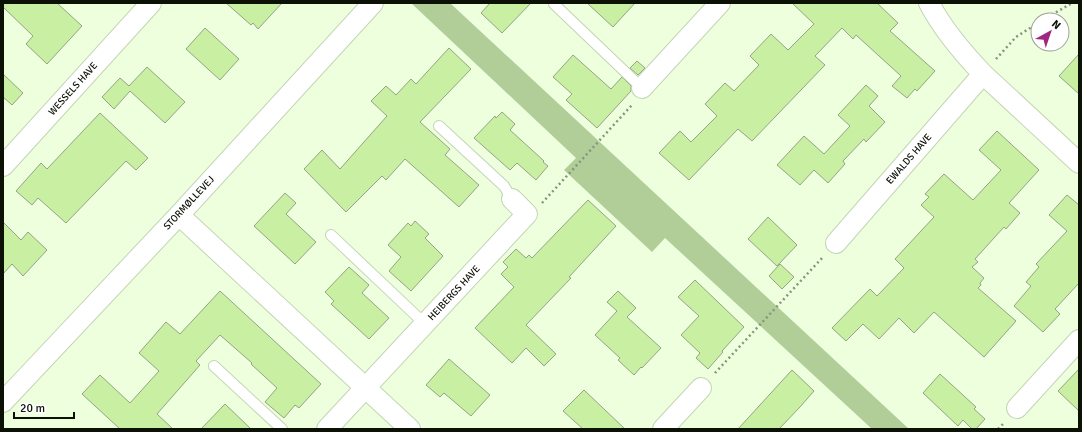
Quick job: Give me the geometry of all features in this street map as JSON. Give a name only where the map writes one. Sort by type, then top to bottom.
[{"type":"street","name":"STORMØLLEVEJ","points":[[3,402],[179,215],[373,3]]},
{"type":"street","points":[[642,88],[720,3]]},
{"type":"street","points":[[929,3],[936,16],[959,48],[983,74],[1079,162]]},
{"type":"street","name":"WESSELS HAVE","points":[[3,166],[143,6]]},
{"type":"street","name":"EWALDS HAVE","points":[[836,244],[983,74]]},
{"type":"street","points":[[512,199],[527,214]]},
{"type":"street","name":"HEIBERGS HAVE","points":[[327,429],[527,214]]},
{"type":"street","points":[[179,215],[410,429]]},
{"type":"street","points":[[1017,408],[1079,340]]},
{"type":"street","points":[[663,429],[701,388]]},
{"type":"lane","points":[[554,4],[642,88]]},
{"type":"lane","points":[[439,126],[504,186],[512,199]]},
{"type":"lane","points":[[331,235],[425,324]]},
{"type":"lane","points":[[214,366],[282,429]]},
{"type":"path","points":[[1057,12],[1072,3]]},
{"type":"path","points":[[983,74],[1016,37],[1030,28]]},
{"type":"path","points":[[527,214],[536,210],[642,94],[642,88]]},
{"type":"path","points":[[701,388],[836,244]]},
{"type":"green space","points":[[411,3],[450,3],[909,429],[872,429],[665,238],[652,252],[564,170],[576,158]]},
{"type":"building","points":[[3,3],[57,3],[82,26],[47,64],[26,44],[33,36],[3,7]]},
{"type":"building","points":[[226,3],[282,3],[258,29],[253,23],[251,25]]},
{"type":"building","points":[[490,3],[531,3],[502,33],[481,13]]},
{"type":"building","points":[[587,3],[635,3],[613,27]]},
{"type":"building","points":[[792,3],[877,3],[898,23],[890,31],[935,71],[917,91],[915,89],[907,98],[892,86],[901,76],[856,35],[853,39],[842,28],[815,56],[825,65],[752,141],[738,129],[689,180],[659,153],[680,131],[691,142],[717,116],[705,104],[725,83],[734,91],[759,65],[750,56],[771,34],[788,50],[814,24]]},
{"type":"building","points":[[205,28],[239,59],[220,80],[186,49]]},
{"type":"building","points":[[449,48],[471,69],[420,122],[450,149],[445,155],[479,185],[459,207],[405,159],[386,180],[382,176],[346,212],[304,169],[322,150],[340,169],[387,116],[371,101],[386,86],[396,95],[411,79],[416,84]]},
{"type":"building","points":[[1079,54],[1079,94],[1059,76]]},
{"type":"building","points":[[573,55],[611,89],[622,77],[631,86],[631,91],[597,128],[566,100],[572,94],[553,77]]},
{"type":"building","points":[[637,61],[645,68],[638,75],[630,68]]},
{"type":"building","points":[[147,67],[185,102],[165,123],[130,91],[114,109],[102,97],[120,78],[129,86]]},
{"type":"building","points":[[3,74],[23,93],[12,105],[3,97]]},
{"type":"building","points":[[866,85],[878,96],[869,106],[885,122],[866,142],[864,139],[843,161],[845,164],[828,183],[814,170],[800,185],[777,165],[804,136],[824,154],[850,126],[838,115]]},
{"type":"building","points":[[502,112],[515,124],[510,130],[548,166],[536,180],[517,163],[510,170],[474,138],[495,116],[496,118]]},
{"type":"building","points":[[100,113],[148,158],[136,170],[126,161],[66,223],[38,198],[32,205],[16,191],[41,163],[47,169]]},
{"type":"building","points":[[997,131],[1039,170],[1009,203],[1020,213],[1006,229],[1004,227],[975,259],[978,262],[972,267],[984,278],[978,288],[1016,321],[984,357],[934,312],[914,333],[899,318],[879,339],[863,324],[846,341],[832,328],[870,289],[877,296],[904,268],[895,259],[934,217],[921,205],[929,197],[925,194],[944,174],[973,200],[1001,170],[979,150]]},
{"type":"building","points":[[285,193],[296,203],[286,214],[316,242],[295,264],[254,226]]},
{"type":"building","points":[[1067,195],[1079,205],[1079,283],[1055,309],[1060,314],[1043,332],[1014,306],[1031,286],[1026,282],[1039,267],[1036,264],[1067,231],[1049,215]]},
{"type":"building","points":[[588,200],[616,226],[569,277],[571,278],[526,325],[556,354],[544,366],[526,348],[512,363],[475,328],[514,287],[501,274],[508,267],[503,262],[516,249],[526,258],[529,255],[532,258]]},
{"type":"building","points":[[768,217],[797,245],[777,266],[748,239]]},
{"type":"building","points":[[415,221],[429,234],[425,238],[443,256],[411,291],[389,271],[401,257],[388,245],[408,223],[411,226]]},
{"type":"building","points":[[3,222],[21,240],[28,232],[47,250],[23,276],[12,264],[3,274]]},
{"type":"building","points":[[780,264],[794,277],[782,289],[769,276]]},
{"type":"building","points":[[349,267],[369,285],[362,293],[389,318],[369,339],[331,304],[334,301],[325,292]]},
{"type":"building","points":[[695,280],[744,327],[708,369],[696,358],[700,353],[681,335],[699,316],[678,297]]},
{"type":"building","points":[[220,291],[321,384],[299,408],[295,405],[284,418],[265,402],[277,388],[251,364],[252,363],[220,335],[196,361],[200,365],[157,414],[173,429],[120,429],[82,394],[100,375],[130,403],[159,371],[139,353],[166,322],[180,334]]},
{"type":"building","points":[[618,291],[636,308],[627,317],[661,348],[634,375],[618,360],[620,358],[595,335],[617,311],[607,302]]},
{"type":"building","points":[[449,359],[490,395],[471,416],[444,393],[440,397],[426,385]]},
{"type":"building","points":[[1079,369],[1079,411],[1058,391]]},
{"type":"building","points":[[792,370],[814,391],[800,407],[779,429],[738,429]]},
{"type":"building","points":[[940,374],[976,407],[974,409],[985,419],[976,429],[972,429],[963,420],[958,426],[923,393]]},
{"type":"building","points":[[584,390],[625,429],[583,429],[563,411]]},
{"type":"building","points":[[225,404],[251,429],[201,429]]}]
